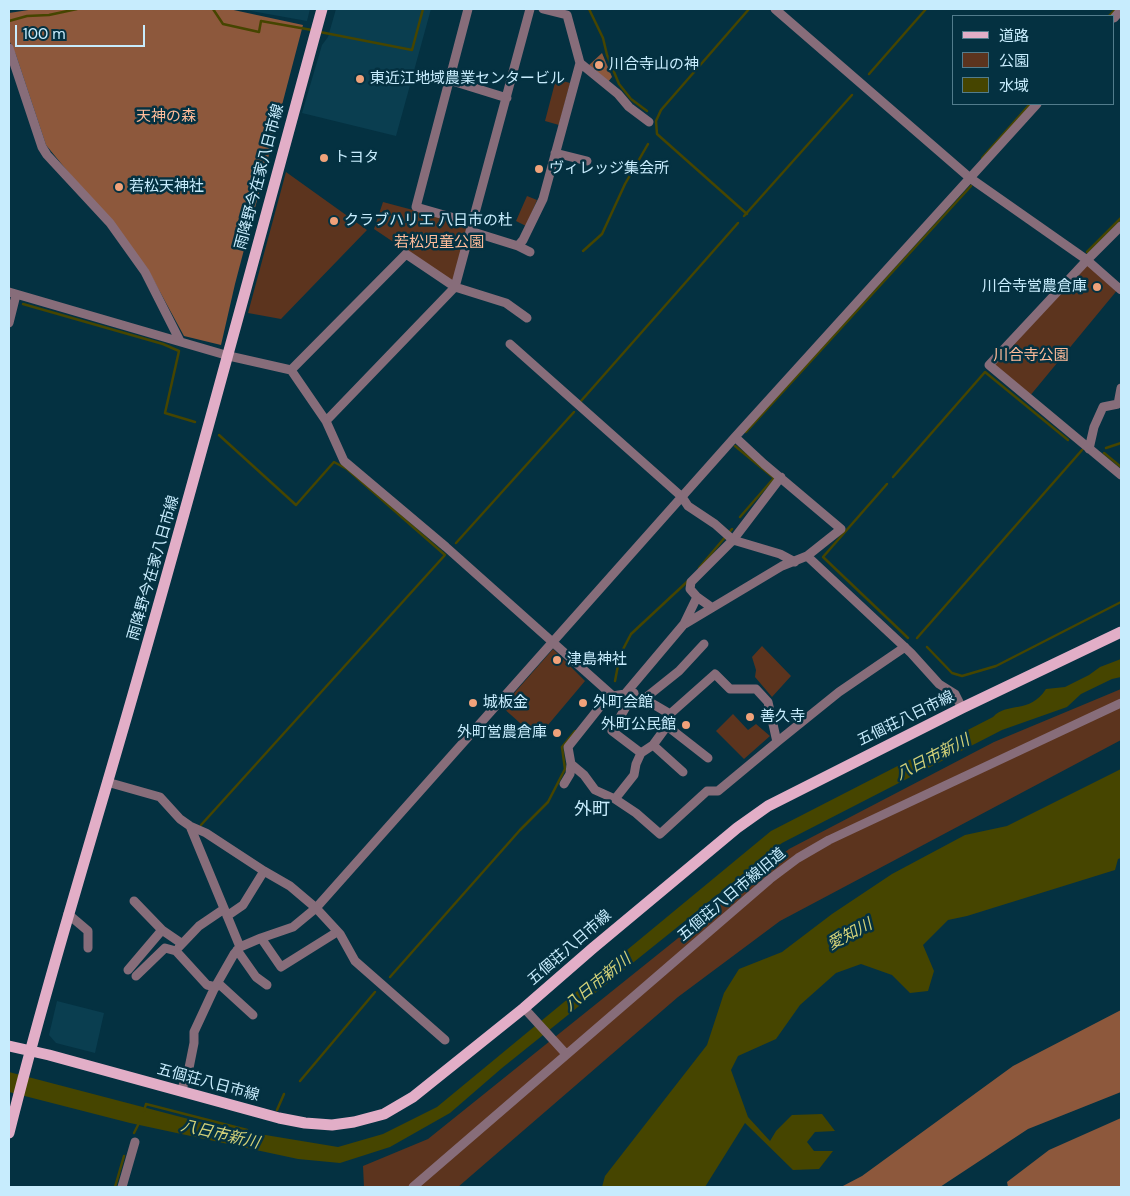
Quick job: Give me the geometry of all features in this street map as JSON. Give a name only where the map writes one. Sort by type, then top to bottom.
[{"type":"main road","name":"雨降野今在家八日市線","points":[[9,1133],[28,1055],[229,356],[266,210],[322,9]]},
{"type":"main road","name":"五個荘八日市線","points":[[9,1046],[28,1055],[181,1091],[279,1118],[305,1123],[332,1125],[354,1122],[384,1114],[413,1097],[527,1011],[593,948],[737,828],[768,806],[962,708],[1121,632]]},
{"type":"street","points":[[468,9],[416,207],[471,227],[530,252]]},
{"type":"street","points":[[326,420],[455,287],[530,9]]},
{"type":"street","points":[[518,246],[523,240],[543,199],[580,64],[567,15],[543,9]]},
{"type":"street","points":[[775,9],[970,178],[1087,260],[1121,290]]},
{"type":"street","points":[[9,48],[12,71],[42,147],[47,155],[110,223],[145,272],[180,341]]},
{"type":"street","points":[[580,64],[649,122]]},
{"type":"street","points":[[448,80],[507,98]]},
{"type":"street","points":[[181,1091],[188,1073],[194,1043],[194,1032],[217,985],[239,949],[261,938],[293,927],[316,908],[554,643],[735,437],[1036,105]]},
{"type":"street","points":[[555,153],[586,162]]},
{"type":"street","points":[[1121,226],[989,365],[1121,475]]},
{"type":"street","points":[[291,370],[406,254],[455,287],[506,303],[527,318]]},
{"type":"street","points":[[9,323],[12,294],[229,356],[291,370],[326,420],[344,461],[446,547],[613,696]]},
{"type":"street","points":[[510,344],[682,497],[688,506],[715,524],[733,540],[780,554],[795,562]]},
{"type":"street","points":[[1089,448],[1094,427],[1103,407],[1118,404],[1121,388]]},
{"type":"street","points":[[684,624],[782,566],[807,556],[841,529],[735,437]]},
{"type":"street","points":[[711,607],[697,597],[690,589],[691,582],[733,540],[781,477]]},
{"type":"street","points":[[807,556],[905,647],[939,684],[955,694],[962,708]]},
{"type":"street","points":[[641,753],[612,731],[630,693],[684,624],[697,597]]},
{"type":"street","points":[[644,698],[679,672],[704,644]]},
{"type":"street","points":[[571,764],[584,775],[595,790],[616,800],[636,813],[660,834],[707,792],[718,792],[839,692],[905,647]]},
{"type":"street","points":[[616,800],[634,775],[641,753],[653,745],[670,722],[670,714],[715,674],[730,689],[756,689],[768,702],[777,742]]},
{"type":"street","points":[[564,784],[570,774],[571,764],[568,747],[596,711],[613,696],[630,693],[644,698],[670,714]]},
{"type":"street","name":"五個荘八日市線旧道","points":[[413,1187],[563,1051],[770,879],[798,858],[829,840],[1121,703]]},
{"type":"street","points":[[667,726],[708,758]]},
{"type":"street","points":[[653,745],[683,772]]},
{"type":"street","points":[[107,782],[160,798],[180,819],[190,826],[206,833],[290,886],[316,908],[337,932],[354,961],[445,1040]]},
{"type":"street","points":[[190,826],[226,912],[239,949],[256,977],[266,985]]},
{"type":"street","points":[[136,976],[165,948],[179,947],[200,926],[243,905],[264,871]]},
{"type":"street","points":[[134,901],[179,947],[207,984],[217,985],[253,1015]]},
{"type":"street","points":[[68,914],[88,931],[88,948]]},
{"type":"street","points":[[128,970],[162,930]]},
{"type":"street","points":[[261,938],[281,967],[337,932]]},
{"type":"street","points":[[527,1011],[563,1051]]},
{"type":"street","points":[[122,1187],[135,1142]]},
{"type":"shaded area","points":[[240,9],[310,9],[307,21]]},
{"type":"shaded area","points":[[336,9],[431,9],[396,136],[302,113],[322,45],[328,37]]},
{"type":"shaded area","points":[[57,1001],[104,1013],[95,1053],[56,1043],[49,1035]]},
{"type":"green space","name":"天神の森","points":[[35,9],[229,9],[303,25],[235,284],[221,345],[184,336],[147,268],[46,145],[16,55],[9,40],[9,13]]},
{"type":"green space","points":[[602,53],[612,77],[608,82],[588,66]]},
{"type":"green space","points":[[556,79],[570,83],[559,125],[545,121]]},
{"type":"green space","points":[[286,172],[367,230],[281,319],[248,313]]},
{"type":"green space","points":[[527,196],[537,200],[526,226],[516,221]]},
{"type":"green space","name":"若松児童公園","points":[[383,202],[469,225],[453,282],[374,229]]},
{"type":"green space","name":"川合寺公園","points":[[1087,260],[1119,288],[1029,397],[989,365]]},
{"type":"green space","points":[[762,646],[791,676],[772,697],[755,677],[756,670],[752,657]]},
{"type":"green space","points":[[553,649],[585,681],[537,738],[502,707]]},
{"type":"green space","points":[[1121,689],[1121,740],[780,921],[678,997],[458,1187],[364,1187],[363,1166],[428,1139],[789,849],[994,742]]},
{"type":"green space","points":[[733,714],[748,730],[756,724],[770,736],[744,759],[716,731]]},
{"type":"green space","points":[[1121,1010],[1121,1092],[1028,1129],[940,1187],[841,1187],[862,1176],[1013,1066]]},
{"type":"green space","points":[[1121,1118],[1121,1187],[1008,1187],[1007,1182],[1049,1150]]},
{"type":"water","name":"八日市新川","points":[[1121,659],[1121,677],[1112,679],[1081,694],[1067,707],[1002,730],[782,843],[502,1068],[450,1113],[390,1147],[340,1163],[298,1159],[130,1123],[9,1092],[9,1072],[223,1128],[338,1147],[383,1134],[437,1107],[771,831],[993,717],[999,712],[1033,702],[1046,689],[1065,687],[1100,667]]},
{"type":"water","name":"愛知川","points":[[1121,769],[1121,858],[1118,859],[1115,870],[967,916],[948,920],[923,945],[934,971],[928,991],[910,993],[892,975],[861,964],[836,973],[800,1005],[776,1039],[738,1056],[731,1070],[748,1117],[770,1141],[776,1131],[792,1115],[822,1114],[835,1131],[815,1132],[807,1142],[814,1151],[833,1151],[819,1169],[793,1170],[745,1123],[705,1187],[602,1187],[605,1176],[707,1045],[724,993],[739,969],[782,952],[832,914],[892,874],[965,835],[1007,826]]},
{"type":"waterway","points":[[9,21],[27,16],[49,15],[77,9]]},
{"type":"waterway","points":[[213,9],[223,24],[259,32],[261,21],[312,30]]},
{"type":"waterway","points":[[320,32],[412,50],[423,9]]},
{"type":"waterway","points":[[589,9],[603,38],[607,55],[619,84],[631,99],[647,111]]},
{"type":"waterway","points":[[747,214],[657,134],[656,121],[661,110],[749,9]]},
{"type":"waterway","points":[[869,74],[926,9]]},
{"type":"waterway","points":[[1110,15],[1116,9]]},
{"type":"waterway","points":[[744,216],[852,95]]},
{"type":"waterway","points":[[982,158],[1029,105]]},
{"type":"waterway","points":[[583,251],[602,234],[625,184],[648,144]]},
{"type":"waterway","points":[[746,432],[971,186]]},
{"type":"waterway","points":[[1087,252],[1121,218]]},
{"type":"waterway","points":[[581,401],[738,223]]},
{"type":"waterway","points":[[23,304],[163,344],[179,351],[165,413],[195,422]]},
{"type":"waterway","points":[[893,477],[985,372],[1068,440]]},
{"type":"waterway","points":[[456,543],[574,412]]},
{"type":"waterway","points":[[201,825],[445,555],[347,469],[334,462],[296,505],[219,435]]},
{"type":"waterway","points":[[1106,448],[1121,443]]},
{"type":"waterway","points":[[735,446],[774,478],[740,517]]},
{"type":"waterway","points":[[917,638],[1082,450]]},
{"type":"waterway","points":[[1104,453],[1121,467]]},
{"type":"waterway","points":[[887,484],[823,557],[908,638]]},
{"type":"waterway","points":[[699,568],[732,529]]},
{"type":"waterway","points":[[615,681],[620,655],[631,634],[689,580]]},
{"type":"waterway","points":[[927,647],[952,673],[962,676],[996,666],[1121,602]]},
{"type":"waterway","points":[[390,977],[520,830],[548,802],[565,769],[562,747],[575,731]]},
{"type":"waterway","points":[[300,1081],[375,992]]},
{"type":"waterway","points":[[277,1110],[284,1094]]},
{"type":"waterway","points":[[144,1111],[146,1104],[247,1130]]},
{"type":"waterway","points":[[134,1133],[139,1123]]},
{"type":"waterway","points":[[115,1187],[124,1156]]},
{"type":"place","name":"川合寺山の神","points":[[599,65]]},
{"type":"place","name":"東近江地域農業センタービル","points":[[360,79]]},
{"type":"place","name":"トヨタ","points":[[324,158]]},
{"type":"place","name":"ヴィレッジ集会所","points":[[539,169]]},
{"type":"place","name":"若松天神社","points":[[119,187]]},
{"type":"place","name":"クラブハリエ 八日市の杜","points":[[334,221]]},
{"type":"place","name":"川合寺営農倉庫","points":[[1097,287]]},
{"type":"place","name":"津島神社","points":[[557,660]]},
{"type":"place","name":"城板金","points":[[473,703]]},
{"type":"place","name":"外町会館","points":[[583,703]]},
{"type":"place","name":"善久寺","points":[[750,717]]},
{"type":"place","name":"外町公民館","points":[[686,725]]},
{"type":"place","name":"外町営農倉庫","points":[[557,733]]},
{"type":"district","name":"外町","points":[[592,810]]}]
